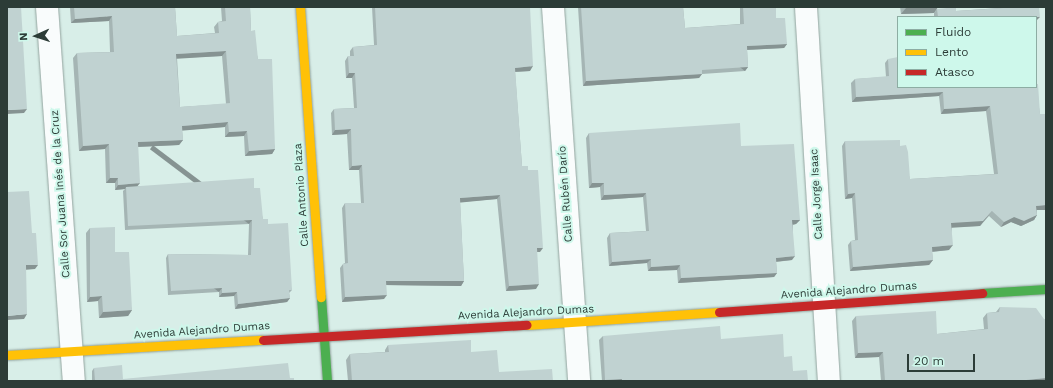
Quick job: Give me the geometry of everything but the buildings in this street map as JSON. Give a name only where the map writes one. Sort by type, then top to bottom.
[{"type":"street","name":"Calle Sor Juana Inés de la Cruz","points":[[47,7],[74,381]]},
{"type":"street","name":"Calle Antonio Plaza","points":[[300,7],[327,381]]},
{"type":"street","name":"Calle Rubén Darío","points":[[553,7],[579,381]]},
{"type":"street","name":"Calle Jorge Isaac","points":[[806,7],[829,381]]},
{"type":"street","name":"Avenida Alejandro Dumas","points":[[7,355],[324,335],[576,322],[1046,289]]},
{"type":"traffic: fast","points":[[982,293],[1046,289]]},
{"type":"traffic: fast","points":[[321,297],[327,381]]},
{"type":"traffic: slow","points":[[300,7],[321,297]]},
{"type":"traffic: slow","points":[[527,325],[719,312]]},
{"type":"traffic: slow","points":[[7,355],[263,340]]},
{"type":"traffic: jam","points":[[719,312],[982,293]]},
{"type":"traffic: jam","points":[[263,340],[527,325]]}]
